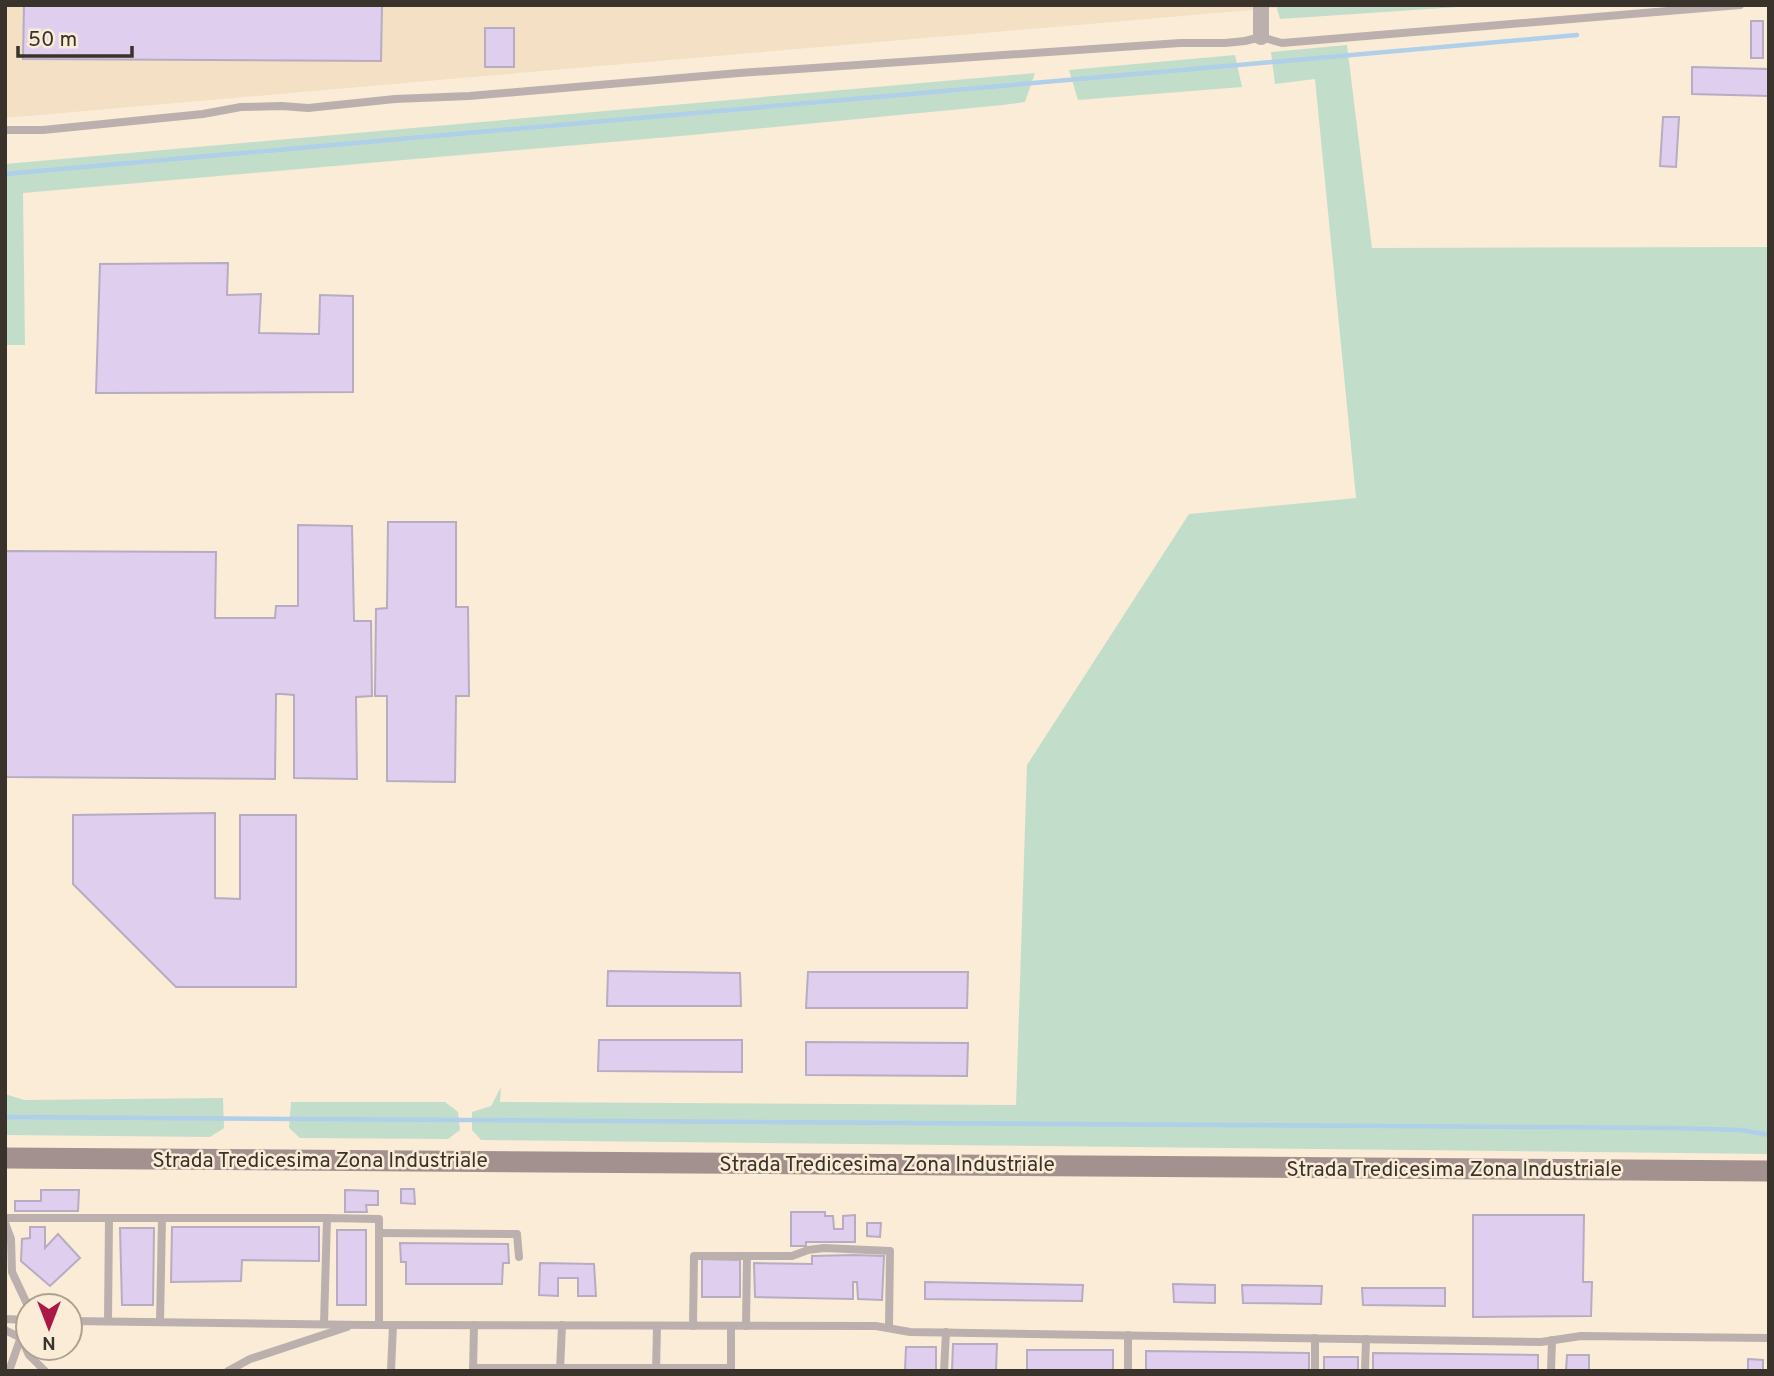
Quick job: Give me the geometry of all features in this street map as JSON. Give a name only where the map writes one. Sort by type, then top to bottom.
[{"type":"street","points":[[1261,5],[1261,37]]},
{"type":"street","name":"Strada Tredicesima Zona Industriale","points":[[5,1157],[1769,1171]]},
{"type":"lane","points":[[5,130],[43,130],[203,114],[241,107],[309,108],[752,72],[1180,43],[1225,43],[1261,37],[1282,43],[1740,5]]},
{"type":"lane","points":[[108,1321],[109,1218]]},
{"type":"lane","points":[[160,1322],[162,1218]]},
{"type":"lane","points":[[324,1324],[327,1218]]},
{"type":"lane","points":[[21,1292],[12,1272],[11,1239],[5,1220],[379,1219],[379,1325]]},
{"type":"lane","points":[[379,1233],[517,1234],[519,1257]]},
{"type":"lane","points":[[693,1326],[694,1256],[792,1256],[824,1248],[890,1251],[889,1328]]},
{"type":"lane","points":[[746,1326],[747,1256]]},
{"type":"lane","points":[[84,1321],[355,1325],[876,1326],[910,1332],[1541,1342],[1581,1336],[1769,1338]]},
{"type":"lane","points":[[229,1371],[250,1359],[355,1325]]},
{"type":"lane","points":[[391,1371],[393,1325]]},
{"type":"lane","points":[[474,1325],[473,1370],[731,1370],[732,1326]]},
{"type":"lane","points":[[560,1370],[562,1325]]},
{"type":"lane","points":[[656,1369],[657,1326]]},
{"type":"lane","points":[[944,1371],[946,1332]]},
{"type":"lane","points":[[1128,1335],[1128,1371]]},
{"type":"lane","points":[[1315,1338],[1315,1371]]},
{"type":"lane","points":[[1365,1371],[1366,1339]]},
{"type":"lane","points":[[1551,1371],[1552,1340]]},
{"type":"shaded area","points":[[5,5],[1276,5],[1276,8],[5,118]]},
{"type":"green space","points":[[1276,5],[1488,5],[1280,19]]},
{"type":"green space","points":[[1347,45],[1372,248],[1769,247],[1769,1154],[481,1140],[472,1130],[472,1112],[491,1106],[501,1087],[500,1102],[1016,1105],[1027,765],[1189,514],[1356,498],[1315,79],[1275,84],[1271,52]]},
{"type":"green space","points":[[1235,55],[1242,87],[1078,100],[1069,70]]},
{"type":"green space","points":[[1035,73],[1025,102],[1003,105],[23,193],[25,345],[5,345],[5,164]]},
{"type":"green space","points":[[5,1094],[24,1100],[223,1098],[224,1128],[210,1137],[5,1135]]},
{"type":"green space","points":[[291,1102],[445,1102],[458,1112],[460,1130],[448,1139],[300,1138],[289,1128]]},
{"type":"building","points":[[24,5],[382,5],[381,61],[23,59]]},
{"type":"building","points":[[1751,21],[1763,21],[1763,58],[1751,58]]},
{"type":"building","points":[[485,28],[514,28],[514,67],[485,67]]},
{"type":"building","points":[[1692,67],[1769,69],[1769,96],[1692,94]]},
{"type":"building","points":[[1663,117],[1679,117],[1676,167],[1660,166]]},
{"type":"building","points":[[228,263],[227,295],[261,294],[259,333],[319,334],[320,295],[353,296],[353,392],[96,393],[100,264]]},
{"type":"building","points":[[388,522],[456,522],[456,607],[468,607],[469,696],[456,696],[455,782],[387,781],[387,696],[375,696],[376,609],[387,608]]},
{"type":"building","points":[[298,525],[352,526],[354,621],[371,621],[372,696],[356,697],[357,779],[294,778],[294,695],[282,694],[276,694],[275,779],[6,777],[5,551],[216,552],[215,618],[275,618],[276,606],[298,606]]},
{"type":"building","points":[[215,813],[215,898],[240,899],[240,815],[296,815],[296,987],[176,987],[73,884],[73,815]]},
{"type":"building","points":[[608,971],[740,973],[741,1006],[607,1006]]},
{"type":"building","points":[[808,972],[968,972],[967,1008],[806,1008]]},
{"type":"building","points":[[599,1040],[742,1040],[742,1072],[598,1071]]},
{"type":"building","points":[[806,1042],[968,1043],[967,1076],[806,1075]]},
{"type":"building","points":[[401,1189],[414,1189],[415,1204],[401,1203]]},
{"type":"building","points":[[41,1190],[79,1190],[78,1211],[15,1211],[15,1201],[41,1201]]},
{"type":"building","points":[[345,1190],[378,1191],[378,1205],[366,1205],[367,1212],[345,1212]]},
{"type":"building","points":[[791,1212],[825,1212],[825,1216],[833,1216],[834,1229],[843,1229],[843,1216],[855,1215],[855,1242],[806,1242],[806,1246],[791,1246]]},
{"type":"building","points":[[1473,1215],[1584,1215],[1583,1282],[1592,1282],[1591,1316],[1473,1317]]},
{"type":"building","points":[[867,1223],[881,1223],[880,1237],[867,1236]]},
{"type":"building","points":[[30,1227],[45,1227],[45,1248],[58,1234],[80,1258],[50,1286],[21,1261],[22,1239],[30,1238]]},
{"type":"building","points":[[172,1227],[319,1227],[319,1261],[242,1260],[241,1281],[171,1282]]},
{"type":"building","points":[[120,1228],[154,1228],[153,1305],[122,1305]]},
{"type":"building","points":[[337,1230],[366,1230],[366,1305],[337,1305]]},
{"type":"building","points":[[400,1243],[508,1244],[509,1263],[503,1263],[502,1284],[406,1284],[406,1262],[401,1262]]},
{"type":"building","points":[[812,1256],[884,1256],[882,1300],[858,1299],[857,1282],[853,1282],[853,1299],[755,1297],[754,1263],[812,1264]]},
{"type":"building","points":[[702,1259],[740,1260],[740,1297],[702,1297]]},
{"type":"building","points":[[540,1263],[594,1264],[596,1296],[578,1296],[578,1278],[558,1278],[558,1296],[539,1295]]},
{"type":"building","points":[[925,1282],[1083,1285],[1082,1301],[925,1299]]},
{"type":"building","points":[[1173,1284],[1215,1285],[1215,1303],[1174,1302]]},
{"type":"building","points":[[1242,1285],[1322,1286],[1321,1304],[1243,1303]]},
{"type":"building","points":[[1362,1288],[1445,1288],[1445,1306],[1363,1305]]},
{"type":"building","points":[[953,1344],[997,1344],[996,1371],[952,1371]]},
{"type":"building","points":[[906,1347],[936,1347],[936,1371],[905,1371]]},
{"type":"building","points":[[1027,1350],[1113,1350],[1113,1371],[1027,1371]]},
{"type":"building","points":[[1146,1351],[1309,1353],[1309,1371],[1146,1371]]},
{"type":"building","points":[[1373,1353],[1538,1355],[1538,1371],[1373,1371]]},
{"type":"building","points":[[1567,1355],[1589,1355],[1589,1370],[1598,1371],[1566,1371]]},
{"type":"building","points":[[1324,1357],[1358,1357],[1358,1371],[1324,1371]]},
{"type":"building","points":[[1748,1359],[1763,1360],[1763,1371],[1748,1371]]},
{"type":"waterway","points":[[5,174],[1577,35]]},
{"type":"waterway","points":[[5,1117],[1673,1128],[1741,1130],[1769,1135]]}]
